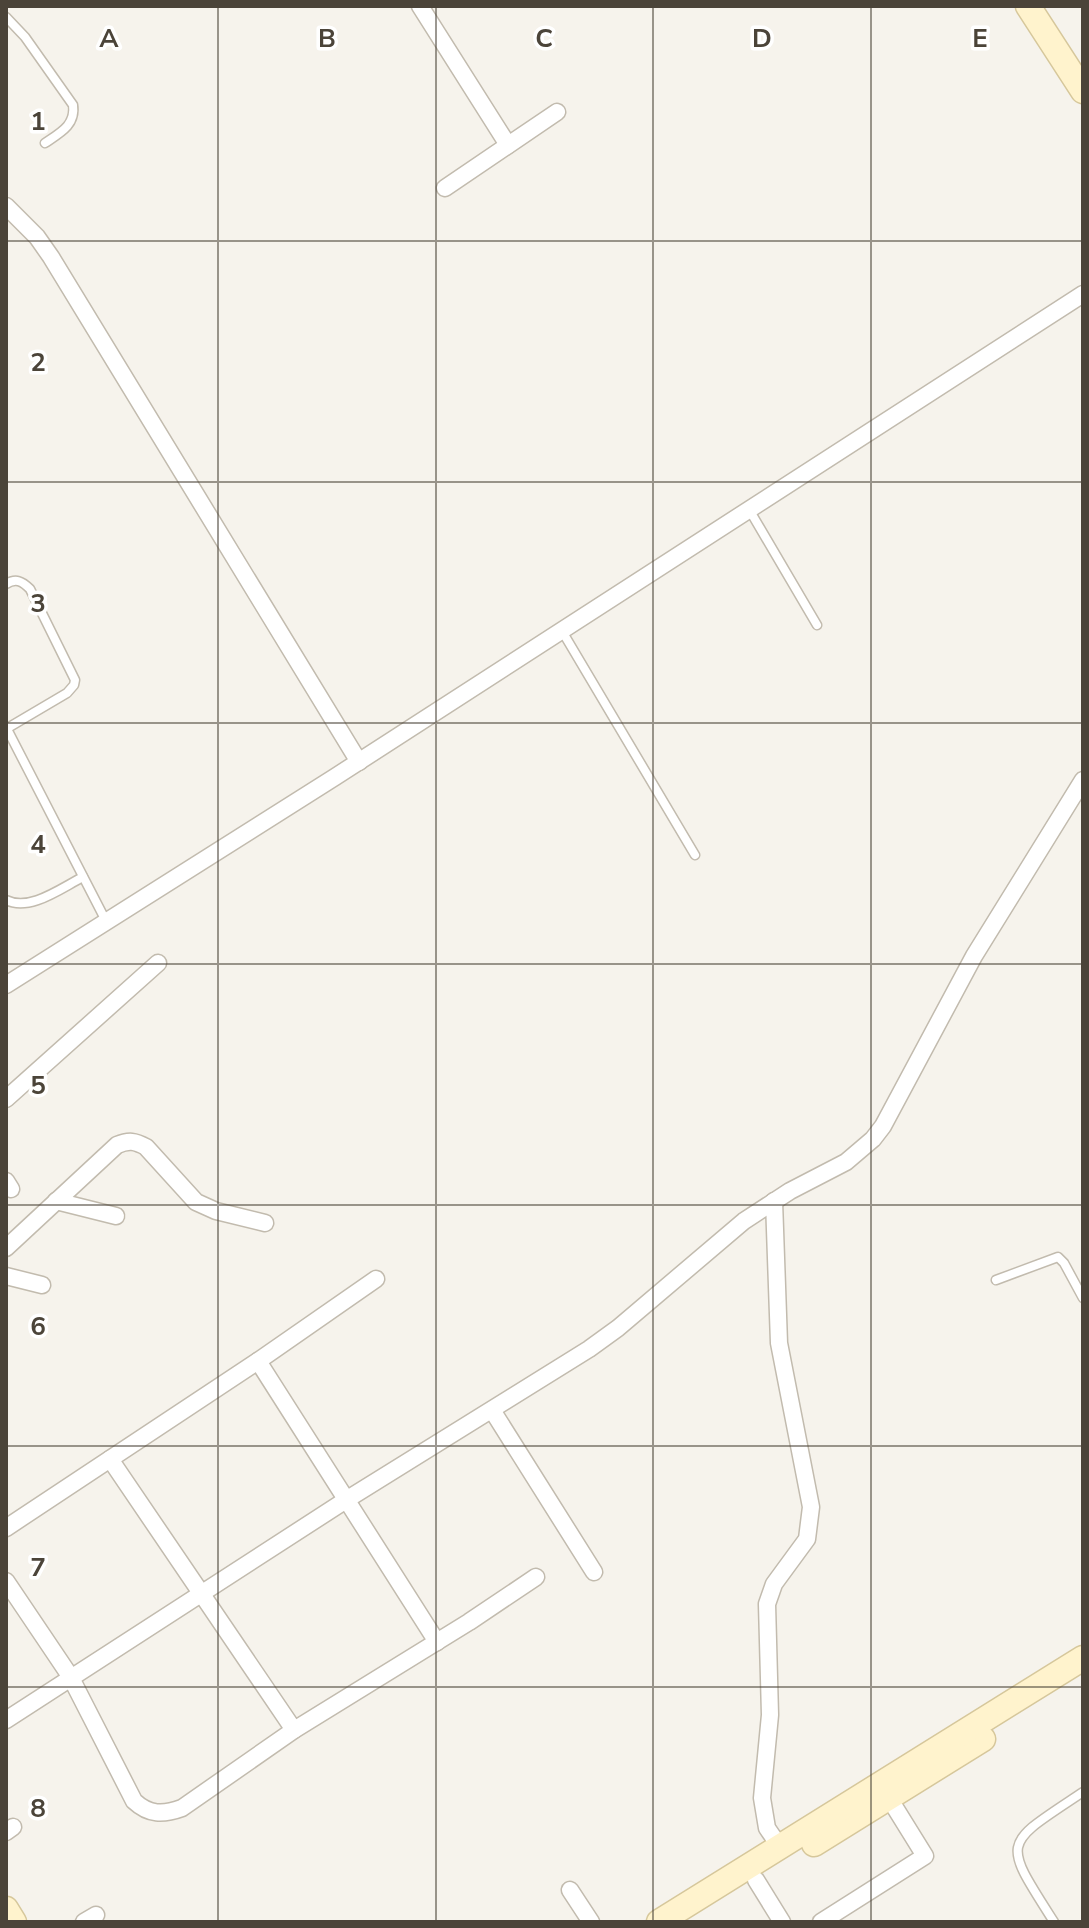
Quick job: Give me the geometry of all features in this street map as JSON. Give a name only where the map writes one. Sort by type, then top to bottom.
[{"type":"street","points":[[420,6],[508,145]]},
{"type":"street","points":[[1028,6],[1083,91]]},
{"type":"street","points":[[445,188],[557,112]]},
{"type":"street","points":[[6,206],[21,219],[51,257],[359,762]]},
{"type":"street","points":[[6,985],[359,762],[1083,294]]},
{"type":"street","points":[[6,1720],[70,1676],[608,1335],[720,1239],[774,1201],[846,1162],[873,1139],[883,1126],[974,956],[1083,780]]},
{"type":"street","points":[[6,1099],[158,963]]},
{"type":"street","points":[[6,1248],[117,1145],[135,1141],[146,1147],[196,1202],[216,1211],[265,1223]]},
{"type":"street","points":[[56,1201],[116,1216]]},
{"type":"street","points":[[774,1201],[779,1343],[811,1507],[807,1539],[774,1584],[767,1604],[770,1715],[762,1798],[767,1828],[780,1847]]},
{"type":"street","points":[[6,1276],[42,1285]]},
{"type":"street","points":[[6,1528],[376,1279]]},
{"type":"street","points":[[258,1361],[437,1642]]},
{"type":"street","points":[[492,1410],[594,1572]]},
{"type":"street","points":[[110,1459],[294,1730]]},
{"type":"street","points":[[6,1581],[70,1676],[127,1791],[134,1801],[150,1812],[160,1814],[182,1808],[294,1730],[536,1577]]},
{"type":"street","points":[[659,1922],[1083,1658]]},
{"type":"street","points":[[689,1922],[1083,1675]]},
{"type":"street","points":[[821,1922],[925,1856],[889,1798]]},
{"type":"street","points":[[756,1880],[782,1922]]},
{"type":"street","points":[[570,1890],[591,1922]]},
{"type":"street","points":[[6,1909],[14,1922]]},
{"type":"lane","points":[[6,17],[25,37],[73,105],[69,125],[45,143]]},
{"type":"lane","points":[[750,511],[817,625]]},
{"type":"lane","points":[[6,584],[16,580],[30,589],[75,680],[67,693],[6,728],[107,922]]},
{"type":"lane","points":[[562,631],[695,855]]},
{"type":"lane","points":[[6,900],[19,905],[30,903],[83,877]]},
{"type":"lane","points":[[996,1280],[1058,1257],[1083,1298]]},
{"type":"lane","points":[[1054,1922],[1021,1871],[1016,1854],[1018,1840],[1029,1828],[1083,1792]]}]
